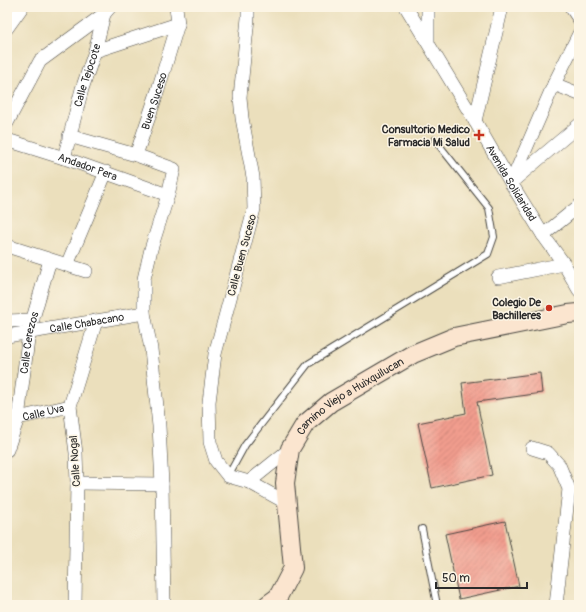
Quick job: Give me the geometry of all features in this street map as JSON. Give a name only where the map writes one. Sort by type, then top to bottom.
[{"type":"main road","name":"Camino Viejo a Huixquilucan","points":[[267,605],[278,597],[293,568],[285,483],[290,449],[306,424],[331,402],[413,354],[454,337],[579,313]]},
{"type":"street","points":[[7,28],[22,7]]},
{"type":"street","name":"Buen Suceso","points":[[136,155],[178,24],[176,7]]},
{"type":"street","name":"Calle Buen Suceso","points":[[228,476],[216,461],[210,442],[209,402],[215,354],[254,209],[253,177],[242,118],[240,97],[248,7]]},
{"type":"street","name":"Avenida Solidaridad","points":[[406,7],[543,235],[564,264],[579,289]]},
{"type":"street","points":[[428,7],[428,44]]},
{"type":"street","points":[[475,121],[502,7]]},
{"type":"street","points":[[571,7],[579,19]]},
{"type":"street","points":[[7,123],[40,61],[107,11]]},
{"type":"street","name":"Calle Tejocote","points":[[64,158],[82,89],[107,11]]},
{"type":"street","points":[[95,51],[178,24]]},
{"type":"street","points":[[511,182],[554,84],[579,34]]},
{"type":"street","points":[[554,84],[579,94]]},
{"type":"street","points":[[511,182],[579,124]]},
{"type":"street","points":[[69,136],[136,155],[174,169],[144,279],[144,313],[151,349],[159,426],[162,484],[164,605]]},
{"type":"street","name":"Andador Pera","points":[[7,140],[106,172],[168,195]]},
{"type":"street","points":[[67,265],[106,172]]},
{"type":"street","points":[[543,235],[579,206]]},
{"type":"street","points":[[7,246],[86,272]]},
{"type":"street","name":"Calle Cerezos","points":[[7,450],[18,418],[29,332],[50,260]]},
{"type":"street","points":[[498,277],[564,264]]},
{"type":"street","name":"Calle Chabacano","points":[[7,336],[144,313]]},
{"type":"street","points":[[7,321],[33,320]]},
{"type":"street","name":"Calle Nogal","points":[[75,605],[77,483],[76,453],[70,406],[96,321]]},
{"type":"street","name":"Calle Uva","points":[[18,418],[70,406]]},
{"type":"street","points":[[532,448],[548,453],[559,465],[569,489],[556,605]]},
{"type":"street","points":[[249,482],[290,449]]},
{"type":"street","points":[[228,476],[249,482],[287,503]]},
{"type":"street","points":[[77,483],[162,484]]},
{"type":"lane","points":[[228,476],[245,445],[308,364],[488,254],[494,237],[489,208],[435,140]]},
{"type":"lane","points":[[422,529],[437,605]]},
{"type":"building","points":[[540,373],[542,393],[477,402],[492,475],[432,488],[418,423],[466,413],[462,383]]},
{"type":"building","points":[[505,521],[519,586],[459,599],[445,534]]},
{"type":"place","name":"Consultorio Medico Farmacia Mi Salud","points":[[479,135]]},
{"type":"place","name":"Colegio De Bachilleres","points":[[549,308]]}]
